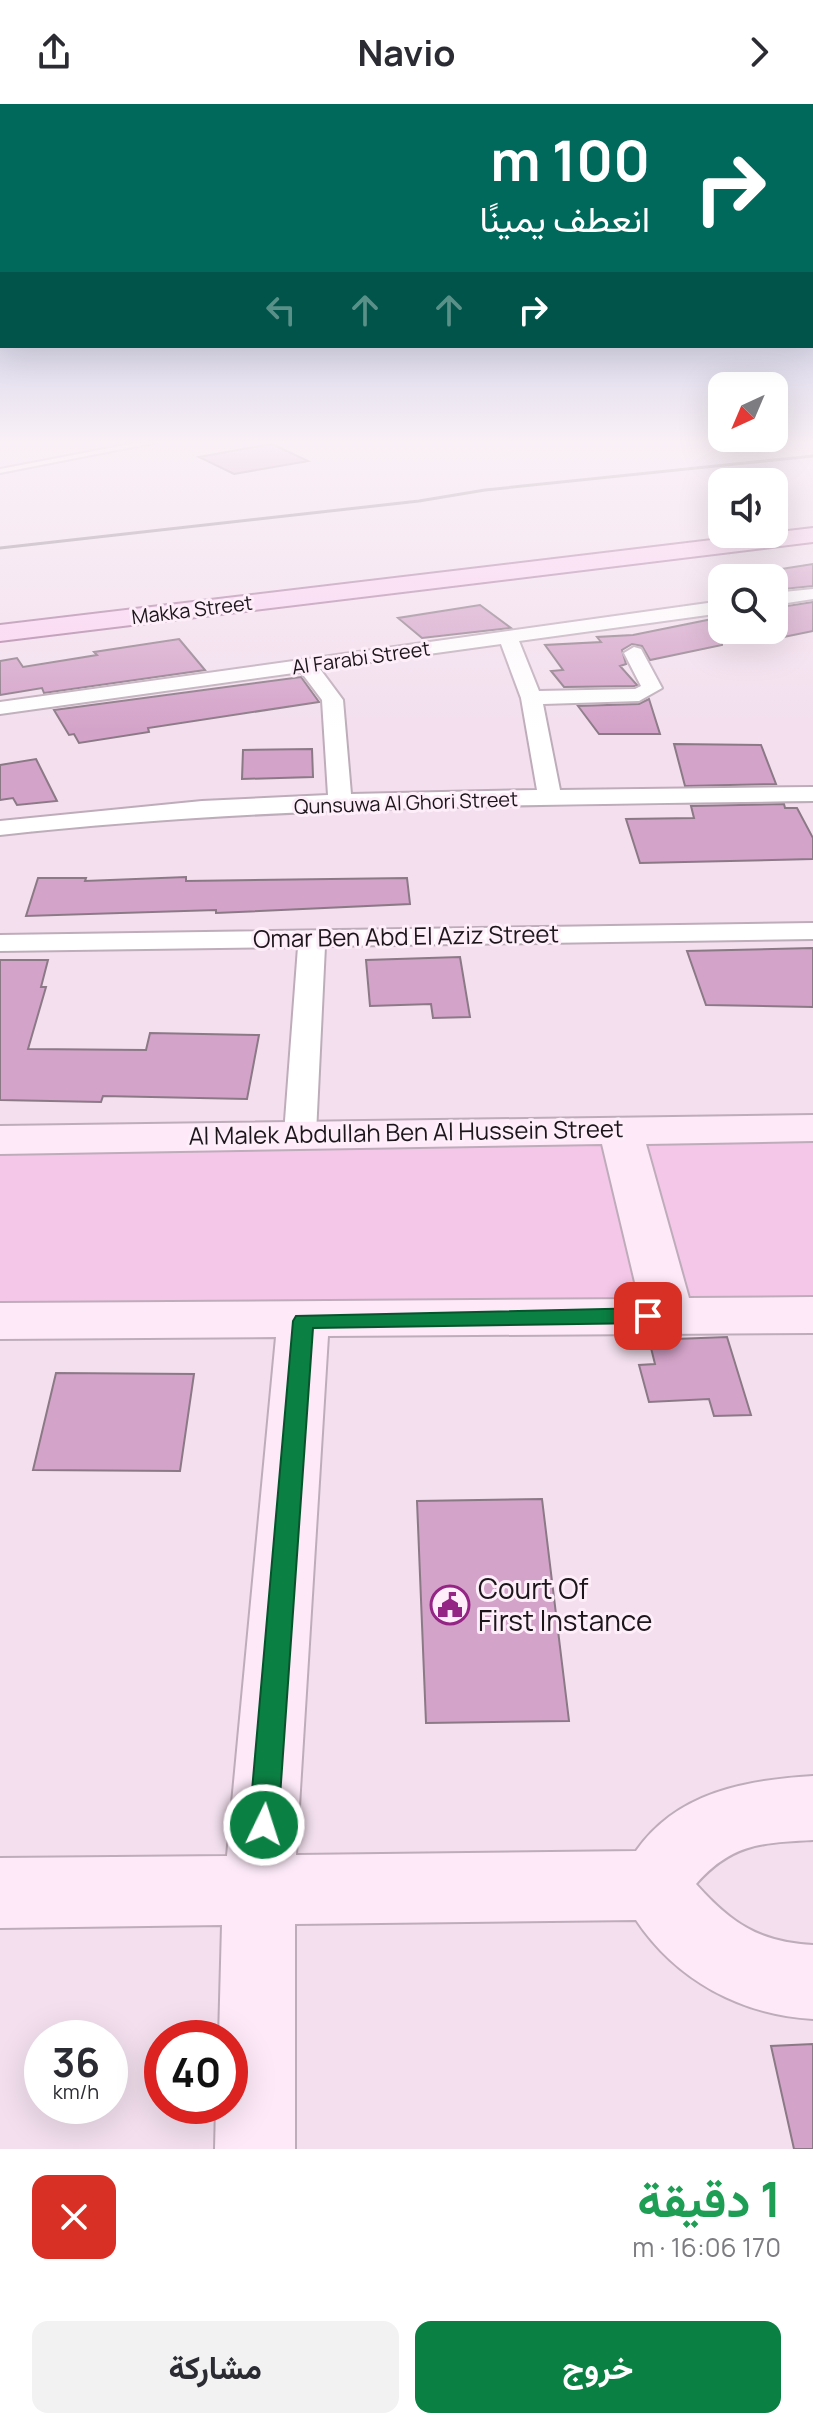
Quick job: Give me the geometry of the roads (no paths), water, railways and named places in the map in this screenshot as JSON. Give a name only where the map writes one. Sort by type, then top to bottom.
[{"type":"main road","name":"Makka Street","points":[[0,624],[672,538]]},
{"type":"main road","name":"Makka Street","points":[[0,633],[785,538]]},
{"type":"main road","name":"Al Malek Abdullah Ben Al Hussein Street","points":[[0,1140],[813,1128]]},
{"type":"main road","points":[[620,1129],[668,1316]]},
{"type":"main road","points":[[0,1321],[813,1315]]},
{"type":"main road","points":[[255,2149],[259,1888],[303,1321]]},
{"type":"main road","points":[[654,1885],[668,1861],[687,1841],[710,1826],[763,1810],[813,1808]]},
{"type":"main road","points":[[0,1893],[654,1885]]},
{"type":"main road","points":[[654,1885],[673,1914],[698,1940],[729,1961],[762,1975],[813,1982]]},
{"type":"street","points":[[788,597],[813,594]]},
{"type":"street","name":"Al Farabi Street","points":[[0,708],[708,609]]},
{"type":"street","points":[[508,637],[531,698],[550,799]]},
{"type":"street","points":[[531,698],[639,695],[652,688],[634,653]]},
{"type":"street","points":[[307,666],[332,700],[340,803]]},
{"type":"street","name":"Qunsuwa Al Ghori Street","points":[[0,828],[162,811],[340,803],[813,794]]},
{"type":"street","name":"Omar Ben Abd El Aziz Street","points":[[0,943],[813,931]]},
{"type":"street","points":[[300,1134],[312,938]]},
{"type":"railway","points":[[0,548],[85,538]]},
{"type":"place","name":"Court Of First Instance","points":[[450,1605]]}]
